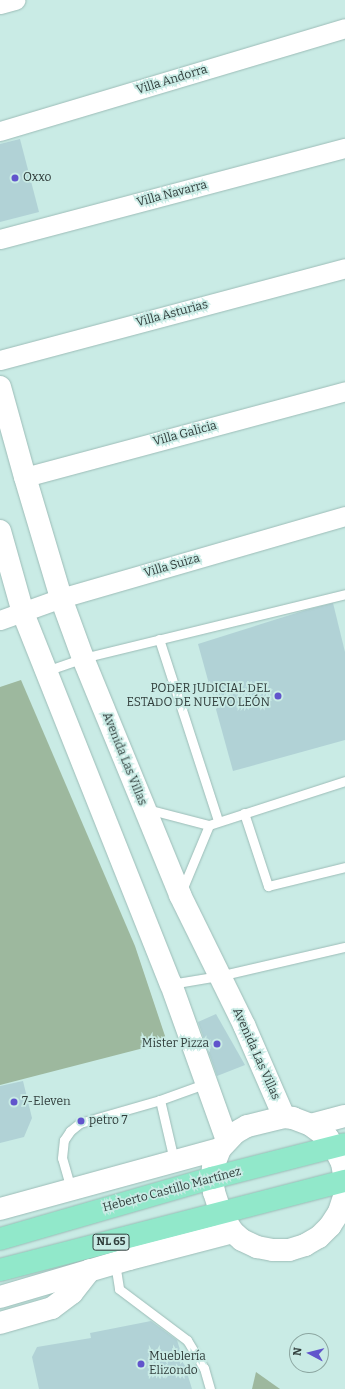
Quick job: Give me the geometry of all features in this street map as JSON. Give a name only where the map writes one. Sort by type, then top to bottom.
[{"type":"main road","name":"Heberto Castillo Martínez","points":[[0,1239],[212,1178],[340,1145]]},
{"type":"main road","name":"NL 65","points":[[0,1270],[345,1182]]},
{"type":"street","points":[[0,4],[15,0]]},
{"type":"street","name":"Villa Andorra","points":[[0,132],[345,28]]},
{"type":"street","name":"Villa Navarra","points":[[0,239],[345,148]]},
{"type":"street","name":"Villa Asturias","points":[[0,360],[345,268]]},
{"type":"street","name":"Avenida Las Villas","points":[[0,387],[24,478],[61,598],[83,658],[180,895],[244,1025],[284,1117]]},
{"type":"street","name":"Villa Galicia","points":[[24,478],[345,391]]},
{"type":"street","name":"Villa Suiza","points":[[0,620],[23,613],[61,598],[345,516]]},
{"type":"street","points":[[0,531],[23,613],[171,984],[206,1083],[223,1144]]},
{"type":"street","points":[[311,1125],[345,1116]]},
{"type":"street","points":[[284,1117],[293,1118],[311,1125],[340,1145],[345,1182],[344,1197],[339,1212],[338,1221],[314,1240],[305,1245],[289,1250],[273,1250],[257,1247],[242,1240],[233,1232],[221,1213],[214,1192],[212,1178],[213,1167],[223,1144],[235,1133],[247,1126],[284,1117]]},
{"type":"street","points":[[0,1209],[174,1160],[223,1144]]},
{"type":"street","points":[[0,1297],[115,1263],[233,1232]]},
{"type":"street","points":[[0,1323],[52,1308],[72,1293],[90,1270]]},
{"type":"lane","points":[[46,671],[83,658],[345,594]]},
{"type":"lane","points":[[159,639],[218,821]]},
{"type":"lane","points":[[144,808],[209,824],[345,781]]},
{"type":"lane","points":[[244,814],[268,886],[345,867]]},
{"type":"lane","points":[[180,895],[209,824]]},
{"type":"lane","points":[[171,984],[219,976],[345,947]]},
{"type":"lane","points":[[71,1189],[62,1158],[64,1140],[70,1131],[80,1123],[160,1100],[206,1083]]},
{"type":"lane","points":[[160,1100],[174,1160]]},
{"type":"lane","points":[[115,1263],[116,1280],[120,1289],[187,1340],[204,1368],[210,1389]]},
{"type":"green space","points":[[21,680],[135,946],[167,1042],[0,1085],[0,687]]},
{"type":"green space","points":[[256,1372],[280,1389],[252,1389]]},
{"type":"building","name":"Oxxo","points":[[20,139],[39,212],[0,222],[0,144]]},
{"type":"building","name":"PODER JUDICIAL DEL ESTADO DE NUEVO LEÓN","points":[[333,603],[345,652],[345,740],[233,771],[198,644]]},
{"type":"building","name":"Mister Pizza","points":[[216,1014],[245,1065],[217,1076],[198,1022]]},
{"type":"building","name":"7-Eleven","points":[[23,1081],[32,1118],[24,1137],[0,1143],[0,1086]]},
{"type":"building","name":"Mueblería Elizondo","points":[[151,1321],[177,1340],[192,1389],[39,1389],[32,1357],[37,1347],[91,1338],[90,1333]]},
{"type":"place","name":"Oxxo","points":[[15,178]]},
{"type":"place","name":"PODER JUDICIAL DEL ESTADO DE NUEVO LEÓN","points":[[278,696]]},
{"type":"place","name":"Mister Pizza","points":[[217,1044]]},
{"type":"place","name":"7-Eleven","points":[[14,1102]]},
{"type":"place","name":"petro 7","points":[[81,1121]]},
{"type":"place","name":"Mueblería Elizondo","points":[[141,1364]]}]
